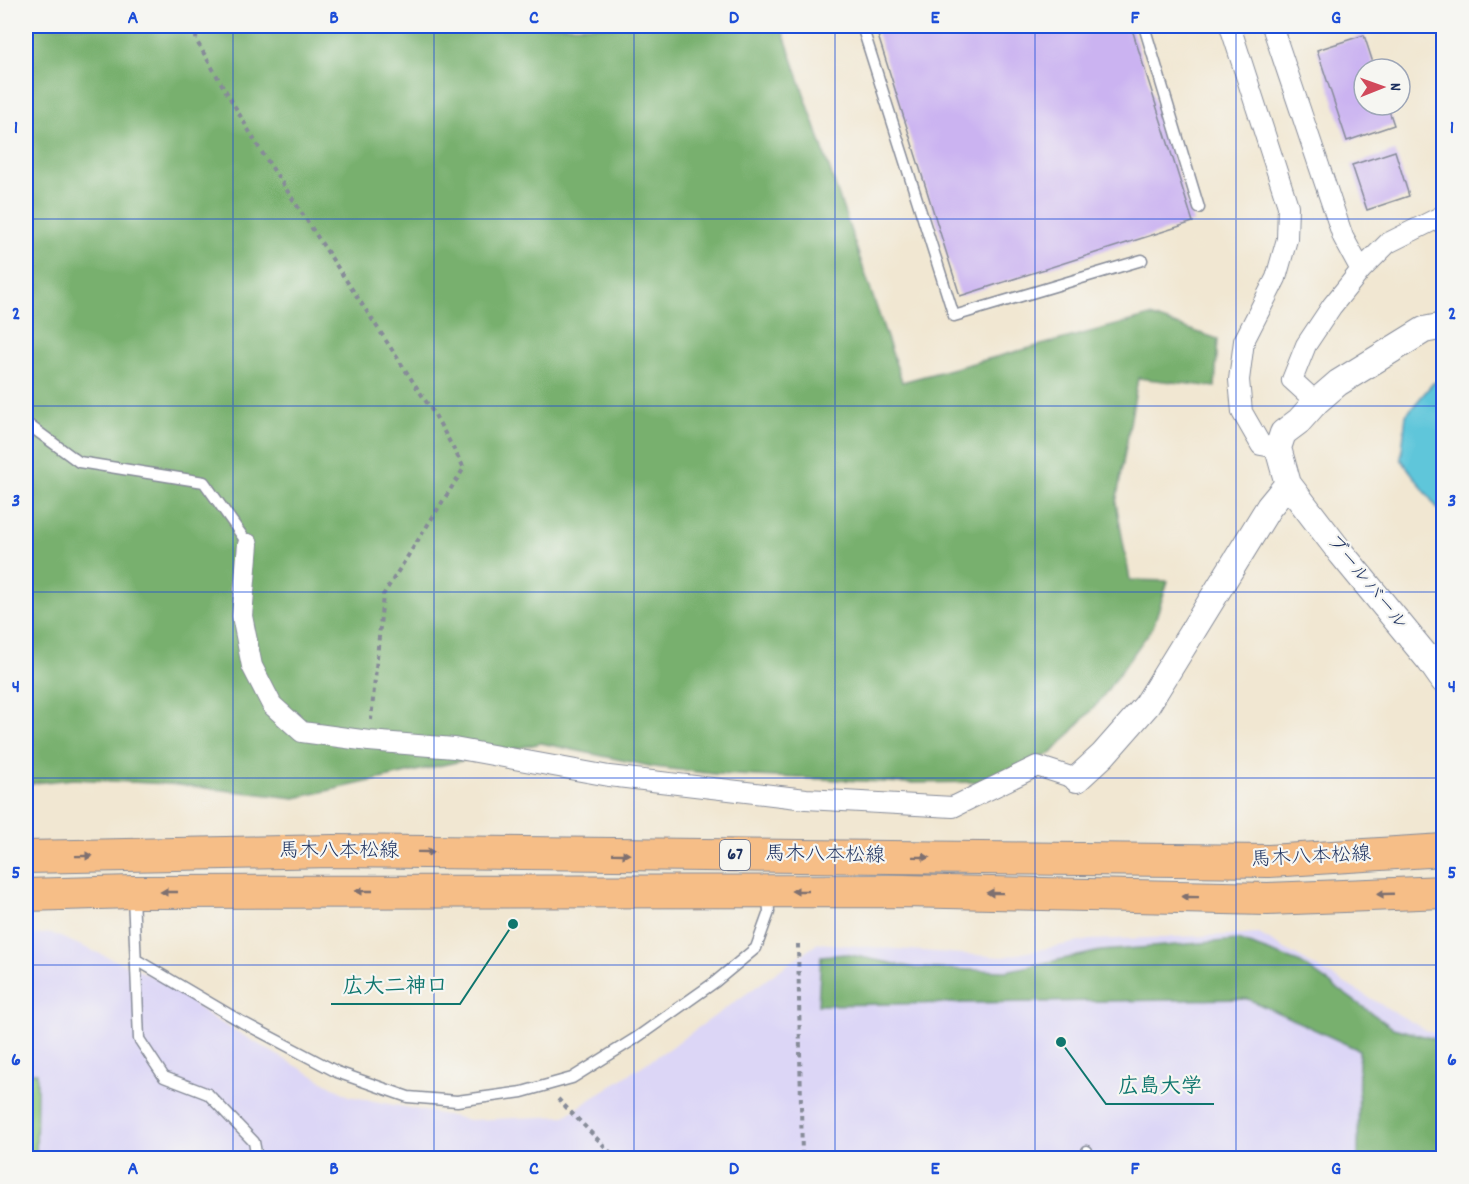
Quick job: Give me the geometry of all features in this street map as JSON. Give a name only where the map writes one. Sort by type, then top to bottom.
[{"type":"main road","name":"馬木八本松線","points":[[26,857],[345,851],[1269,861],[1443,850]]},
{"type":"main road","name":"馬木八本松線","points":[[26,896],[133,892],[903,891],[1268,899],[1443,892]]},
{"type":"street","points":[[1230,26],[1288,206],[1287,239],[1276,278],[1244,341],[1239,380],[1242,412],[1261,444],[1278,448]]},
{"type":"street","points":[[1272,26],[1343,237],[1361,270]]},
{"type":"street","points":[[1316,402],[1292,380],[1306,345],[1332,306],[1361,270],[1388,243],[1443,215]]},
{"type":"street","points":[[248,544],[242,616],[252,666],[272,705],[302,732],[369,741],[454,748],[609,776],[656,782],[806,799],[953,807],[1037,766],[1077,779],[1102,755],[1147,705],[1269,507],[1288,484],[1278,448],[1283,433],[1299,421],[1338,383],[1424,330],[1443,326]]},
{"type":"street","name":"ブールバール","points":[[1288,484],[1341,553],[1430,661],[1443,681]]},
{"type":"lane","points":[[861,26],[954,316],[1142,260]]},
{"type":"lane","points":[[1144,26],[1199,208]]},
{"type":"lane","points":[[26,423],[79,462],[204,482],[248,544]]},
{"type":"lane","points":[[135,959],[242,1022],[337,1072],[408,1097],[457,1101],[522,1092],[572,1078],[636,1038],[715,982],[756,948],[769,912],[768,891]]},
{"type":"lane","points":[[133,892],[139,1039],[164,1077],[208,1094],[254,1142],[257,1158]]},
{"type":"path","points":[[197,26],[196,40],[259,148],[435,415],[464,468],[383,595],[369,741]]},
{"type":"path","points":[[798,944],[802,1158]]},
{"type":"path","points":[[544,1086],[616,1158]]},
{"type":"shaded area","points":[[51,933],[164,981],[211,1017],[349,1096],[470,1120],[565,1116],[668,1049],[818,943],[1002,957],[1089,940],[1259,934],[1429,1032],[1443,1035],[1443,1158],[26,1158],[26,936]]},
{"type":"green space","points":[[26,26],[781,26],[902,382],[1150,316],[1218,339],[1215,387],[1138,378],[1116,503],[1130,580],[1168,581],[1153,627],[1098,703],[1052,753],[983,782],[905,783],[715,774],[654,767],[541,743],[295,798],[169,784],[73,779],[26,784]]},
{"type":"green space","points":[[1238,940],[1301,963],[1393,1028],[1443,1041],[1443,1158],[1358,1158],[1359,1050],[1248,999],[818,1005],[821,956],[846,954],[915,968],[1006,971],[1101,951]]},
{"type":"green space","points":[[26,1073],[37,1073],[36,1158],[26,1158]]},
{"type":"water","points":[[1444,380],[1443,516],[1401,459],[1406,415],[1433,383]]},
{"type":"building","points":[[875,26],[1131,26],[1193,222],[960,296]]},
{"type":"building","points":[[1364,35],[1371,57],[1352,57],[1352,117],[1391,117],[1394,125],[1347,141],[1317,50]]},
{"type":"building","points":[[1395,151],[1409,196],[1367,210],[1352,165]]},
{"type":"place","name":"広大二神口","points":[[513,924]]},
{"type":"place","name":"広島大学","points":[[1061,1042]]}]
